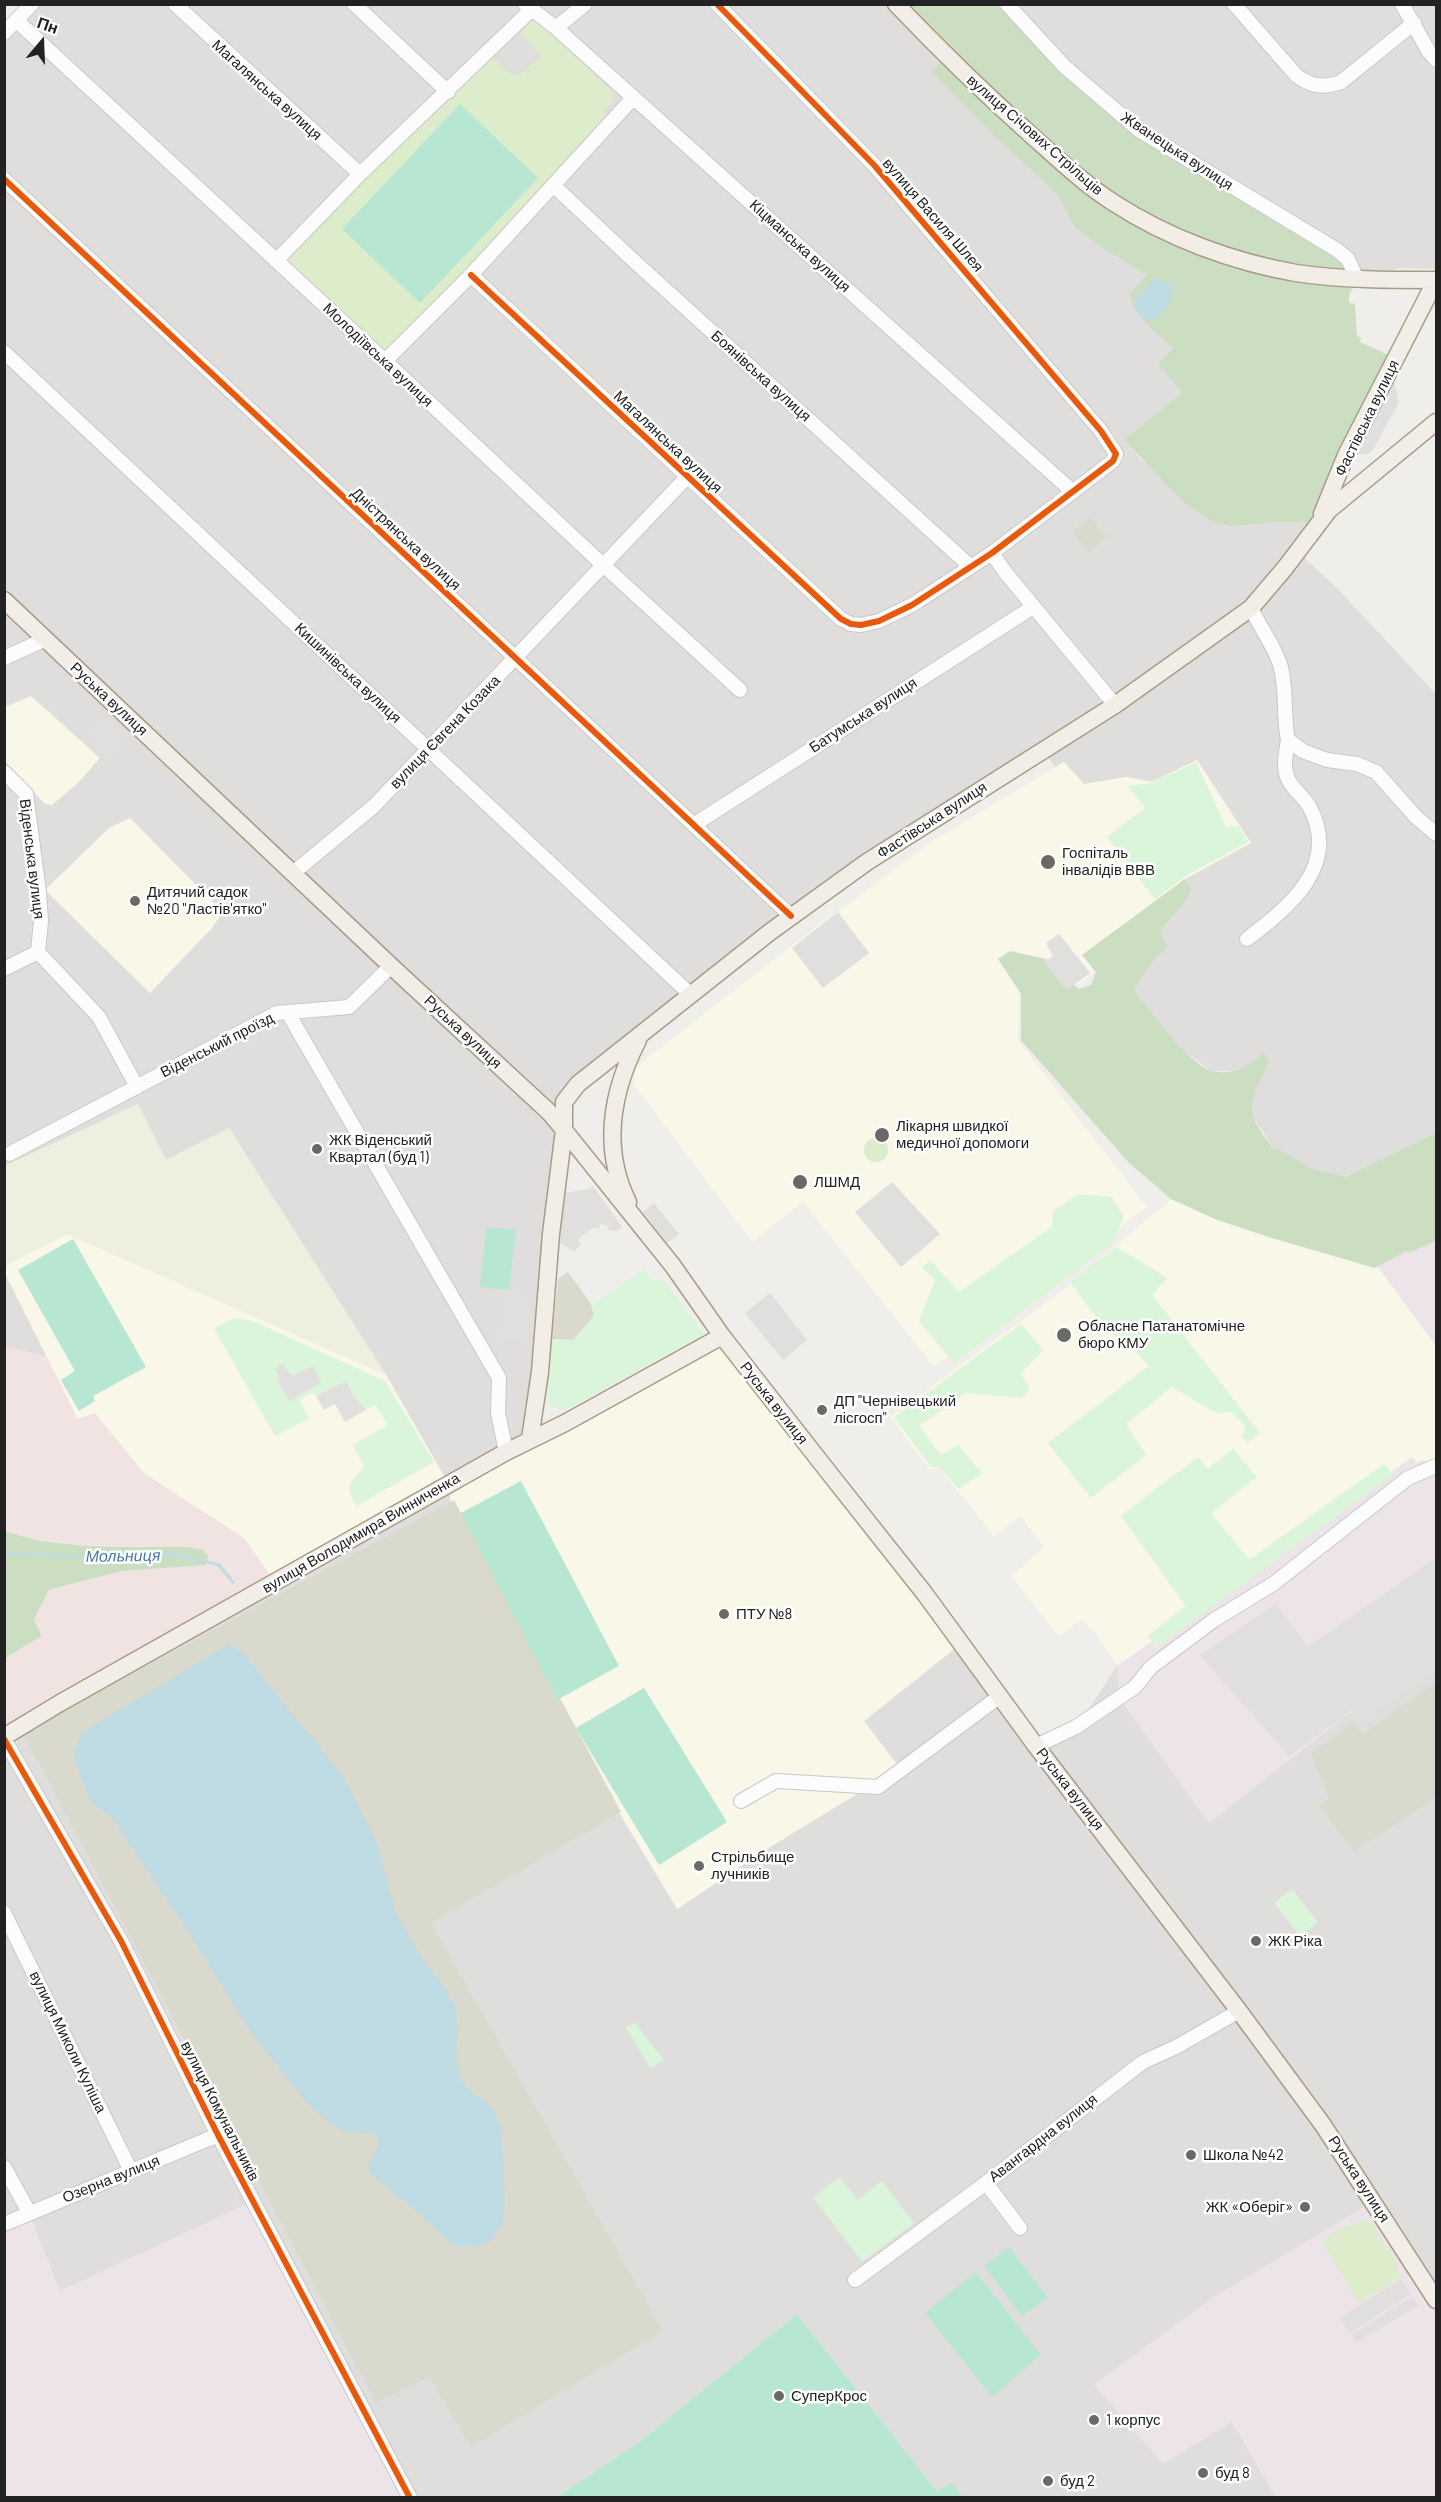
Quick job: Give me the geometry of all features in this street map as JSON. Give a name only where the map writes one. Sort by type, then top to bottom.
[{"type":"main road","name":"вулиця Січових Стрільців","points":[[896,4],[988,97],[1074,173],[1114,203],[1153,225],[1202,247],[1248,262],[1297,273],[1357,279],[1436,280]]},
{"type":"main road","name":"Фастівська вулиця","points":[[1318,522],[1346,455],[1436,280]]},
{"type":"main road","name":"Фастівська вулиця","points":[[530,1439],[540,1372],[551,1234],[564,1130],[564,1102],[578,1084],[791,916],[867,862],[1115,705],[1251,608],[1292,560],[1318,522],[1344,496],[1437,422]]},
{"type":"main road","name":"Руська вулиця","points":[[4,600],[549,1112],[636,1220],[722,1336],[925,1594],[1036,1746],[1239,2011],[1323,2125],[1437,2300]]},
{"type":"main road","points":[[636,1220],[622,1191],[616,1167],[612,1113],[625,1065],[641,1034]]},
{"type":"main road","name":"вулиця Володимира Винниченка","points":[[4,1738],[60,1703],[506,1452],[565,1423],[722,1336]]},
{"type":"street","points":[[4,33],[32,4]]},
{"type":"street","name":"Магалянська вулиця","points":[[175,4],[360,174]]},
{"type":"street","points":[[354,4],[448,92]]},
{"type":"street","points":[[556,28],[585,4]]},
{"type":"street","name":"вулиця Василя Шлея","points":[[717,4],[874,165],[1101,430],[1116,454],[1113,461],[1072,491]]},
{"type":"street","name":"Жванецька вулиця","points":[[1007,4],[1065,67],[1139,130],[1337,250],[1348,259],[1357,279]]},
{"type":"street","points":[[1234,4],[1296,75],[1308,84],[1327,87],[1341,82],[1414,23]]},
{"type":"street","points":[[1402,4],[1429,52],[1437,60]]},
{"type":"street","points":[[276,261],[360,174],[448,92],[528,7]]},
{"type":"street","name":"Кіцманська вулиця","points":[[528,7],[556,28],[1072,491]]},
{"type":"street","name":"Молодіївська вулиця","points":[[16,20],[740,690]]},
{"type":"street","points":[[386,361],[471,275],[633,99]]},
{"type":"street","name":"Дністрянська вулиця","points":[[4,179],[791,916]]},
{"type":"street","name":"Боянівська вулиця","points":[[553,185],[970,566]]},
{"type":"street","name":"Магалянська вулиця","points":[[471,275],[841,619],[851,624],[861,625],[879,621],[912,605],[970,566]]},
{"type":"street","name":"Кишинівська вулиця","points":[[4,352],[691,994]]},
{"type":"street","name":"вулиця Євгена Козака","points":[[293,873],[355,824],[687,477]]},
{"type":"street","points":[[970,566],[992,553],[1072,491]]},
{"type":"street","points":[[992,553],[1033,607],[1115,705]]},
{"type":"street","name":"Батумська вулиця","points":[[694,824],[1033,607]]},
{"type":"street","points":[[1247,939],[1294,900],[1311,877],[1317,858],[1319,837],[1309,806],[1288,782],[1284,765],[1288,740],[1285,726],[1285,687],[1281,666],[1251,608]]},
{"type":"street","points":[[4,658],[46,639]]},
{"type":"street","points":[[1288,740],[1303,751],[1327,760],[1356,764],[1376,772],[1416,817],[1437,834]]},
{"type":"street","name":"Віденська вулиця","points":[[4,772],[26,794],[39,892],[41,921],[38,952]]},
{"type":"street","points":[[4,969],[38,952],[99,1017],[137,1087]]},
{"type":"street","name":"Віденський проїзд","points":[[6,1150],[137,1087],[277,1013],[349,1007],[391,966]]},
{"type":"street","points":[[288,1013],[499,1378],[498,1413],[506,1452]]},
{"type":"street","points":[[1036,1746],[1077,1727],[1135,1687],[1151,1667],[1214,1620],[1274,1584],[1408,1478],[1437,1466]]},
{"type":"street","points":[[741,1801],[776,1780],[878,1787],[1000,1696]]},
{"type":"street","name":"вулиця Комунальників","points":[[4,1738],[121,1941],[218,2135],[410,2498]]},
{"type":"street","name":"вулиця Миколи Куліша","points":[[4,1913],[131,2171]]},
{"type":"street","name":"Авангардна вулиця","points":[[855,2280],[1143,2062],[1176,2047],[1239,2011]]},
{"type":"street","name":"Озерна вулиця","points":[[4,2224],[218,2135]]},
{"type":"street","points":[[4,2167],[29,2212]]},
{"type":"street","points":[[986,2183],[1020,2228]]},
{"type":"shaded area","points":[[33,4],[896,5],[948,57],[932,71],[991,133],[1059,196],[1074,227],[1102,248],[1147,275],[1130,292],[1136,308],[1173,350],[1182,393],[1125,440],[1140,459],[1158,474],[1183,502],[1279,522],[1318,522],[1298,552],[1338,589],[1436,694],[1436,1133],[1345,1177],[1311,1169],[1283,1151],[1274,1149],[1254,1118],[1251,1106],[1255,1087],[1270,1062],[1263,1054],[1249,1065],[1232,1071],[1210,1071],[1184,1050],[1158,1023],[1134,990],[1152,962],[1166,947],[1160,931],[1189,897],[1191,888],[1185,879],[1250,842],[1197,760],[1152,782],[1127,777],[1083,784],[1064,762],[1055,767],[1042,750],[867,861],[564,1103],[529,1438],[677,1909],[765,1850],[899,1768],[864,1721],[963,1642],[1037,1745],[1077,1727],[1117,1666],[1119,1697],[1209,1823],[1352,1710],[1360,1720],[1436,1670],[1436,2300],[1374,2201],[1214,2297],[1094,2385],[1232,2422],[1276,2497],[963,2497],[952,2482],[937,2491],[797,2314],[638,2443],[557,2497],[409,2497],[251,2203],[60,2291],[29,2215],[5,2226],[4,1736],[448,1483],[386,1375],[229,1128],[166,1160],[138,1104],[5,1166],[5,33]],"holes":[[[521,33],[613,99],[603,113],[510,74],[520,76],[542,56]]]},
{"type":"shaded area","points":[[1006,5],[1436,5],[1436,269],[1400,268],[1357,280],[1139,131]]},
{"type":"shaded area","points":[[1393,376],[1399,402],[1373,450],[1369,454],[1346,455]]},
{"type":"shaded area","points":[[1090,517],[1107,537],[1089,552],[1072,532]]},
{"type":"shaded area","points":[[31,696],[100,758],[79,782],[52,805],[45,804],[5,761],[5,707]]},
{"type":"shaded area","points":[[103,720],[122,738],[107,758],[90,742],[91,739],[88,736]]},
{"type":"shaded area","name":"Лікарня швидкої медичної допомоги","points":[[1197,760],[1251,843],[1185,879],[1083,954],[1094,972],[1044,1011],[1020,981],[1018,1040],[1147,1207],[934,1367],[803,1202],[752,1242],[633,1083],[637,1066],[782,953],[931,842],[1064,762],[1084,784],[1127,777],[1152,782]],"holes":[[[1196,763],[1226,827],[1186,876],[1155,899],[1108,837],[1145,808],[1129,786],[1152,783]]]},
{"type":"shaded area","name":"Дитячий садок №20 \"Ластів'ятко\"","points":[[130,818],[223,912],[212,928],[150,993],[45,890],[109,828]]},
{"type":"shaded area","points":[[838,912],[869,953],[823,988],[792,948]]},
{"type":"shaded area","points":[[1059,934],[1090,973],[1067,990],[1044,962],[1053,956],[1046,943]]},
{"type":"shaded area","points":[[892,1182],[940,1234],[901,1267],[855,1212]]},
{"type":"shaded area","points":[[592,1185],[622,1227],[617,1231],[608,1230],[608,1226],[600,1224],[599,1229],[593,1228],[578,1239],[581,1244],[574,1251],[560,1243],[565,1193],[590,1189]]},
{"type":"shaded area","points":[[1171,1199],[1215,1219],[1272,1238],[1374,1268],[1377,1266],[1436,1346],[1436,1457],[1428,1462],[1422,1460],[1418,1463],[1412,1457],[1117,1666],[1095,1632],[1082,1620],[1058,1636],[1011,1576],[1044,1548],[1021,1516],[994,1536],[939,1468],[929,1469],[890,1417],[1061,1292]]},
{"type":"shaded area","points":[[654,1203],[679,1234],[667,1243],[643,1212]]},
{"type":"shaded area","points":[[67,1234],[386,1375],[448,1483],[273,1579],[244,1538],[144,1473],[95,1413],[78,1419],[5,1273],[5,1266]]},
{"type":"shaded area","points":[[1436,1241],[1436,1346],[1377,1266]]},
{"type":"shaded area","points":[[568,1272],[591,1304],[594,1316],[573,1340],[552,1339],[558,1279]]},
{"type":"shaded area","points":[[5,1273],[47,1357],[5,1346]]},
{"type":"shaded area","points":[[502,1289],[509,1290],[530,1301],[526,1342],[497,1338]]},
{"type":"shaded area","points":[[770,1293],[807,1340],[783,1360],[745,1313]]},
{"type":"shaded area","name":"ПТУ №8","points":[[721,1335],[963,1642],[864,1721],[900,1768],[765,1850],[677,1909],[561,1716],[452,1510],[448,1483]]},
{"type":"shaded area","points":[[4,1346],[47,1357],[78,1419],[95,1413],[144,1473],[244,1538],[273,1579],[5,1735],[5,1658],[42,1636],[34,1619],[49,1591],[122,1571],[206,1565],[187,1547],[76,1545],[18,1536],[5,1531]]},
{"type":"shaded area","points":[[283,1364],[290,1374],[294,1375],[313,1366],[321,1382],[289,1402],[277,1379],[280,1378],[275,1368]]},
{"type":"shaded area","points":[[346,1381],[354,1396],[366,1410],[345,1422],[335,1404],[324,1410],[316,1396]]},
{"type":"shaded area","points":[[1412,1457],[1418,1462],[1422,1460],[1428,1462],[1436,1457],[1436,1670],[1359,1721],[1352,1711],[1209,1823],[1119,1697],[1117,1666]]},
{"type":"shaded area","points":[[454,1500],[621,1812],[431,1923],[663,2331],[471,2447],[429,2377],[376,2403],[23,1733]]},
{"type":"shaded area","points":[[1436,1558],[1436,1670],[1359,1721],[1352,1710],[1289,1756],[1200,1655],[1276,1604],[1308,1647]]},
{"type":"shaded area","points":[[1436,1683],[1436,1797],[1354,1851],[1319,1805],[1329,1799],[1311,1753],[1354,1722],[1362,1734]]},
{"type":"shaded area","points":[[1374,2201],[1436,2300],[1436,2497],[1276,2497],[1232,2422],[1163,2464],[1094,2385],[1214,2297]]},
{"type":"shaded area","points":[[251,2202],[409,2497],[5,2497],[4,2226],[28,2215],[60,2291]]},
{"type":"shaded area","points":[[1401,2279],[1411,2294],[1350,2333],[1340,2318]]},
{"type":"shaded area","points":[[1412,2296],[1418,2305],[1357,2343],[1352,2335]]},
{"type":"green space","points":[[896,5],[1006,5],[1098,97],[1337,251],[1357,280],[1349,295],[1349,303],[1355,304],[1357,336],[1361,338],[1360,342],[1395,358],[1318,522],[1230,526],[1212,521],[1183,502],[1124,440],[1182,393],[1158,363],[1173,349],[1140,316],[1132,300],[1130,292],[1147,275],[1102,248],[1074,227],[1059,196],[991,133],[931,71],[948,57]]},
{"type":"green space","points":[[531,21],[537,21],[614,93],[613,99],[603,113],[612,122],[385,361],[275,260],[487,53],[510,74],[520,76],[542,56],[521,33]]},
{"type":"green space","points":[[460,104],[538,178],[420,303],[342,229]]},
{"type":"green space","points":[[1196,762],[1226,827],[1239,826],[1248,842],[1186,876],[1155,899],[1107,837],[1145,808],[1128,786],[1152,783]]},
{"type":"green space","points":[[1185,879],[1191,888],[1189,897],[1160,931],[1167,947],[1152,962],[1134,990],[1170,1035],[1203,1067],[1219,1072],[1233,1071],[1246,1066],[1263,1053],[1270,1061],[1257,1086],[1252,1105],[1257,1124],[1274,1149],[1283,1151],[1311,1168],[1345,1177],[1436,1133],[1436,1241],[1409,1253],[1407,1251],[1375,1268],[1215,1219],[1171,1199],[1129,1163],[1021,1040],[1021,994],[998,959],[1010,951],[1046,959],[1079,989],[1091,985],[1096,972],[1082,955]]},
{"type":"green space","points":[[138,1104],[166,1160],[229,1128],[386,1375],[67,1234],[5,1266],[5,1166]]},
{"type":"green space","points":[[876,1138],[881,1139],[887,1145],[887,1155],[881,1161],[876,1162],[871,1161],[865,1155],[864,1150],[865,1145],[871,1139]]},
{"type":"green space","points":[[1079,1194],[1112,1197],[1124,1217],[1111,1244],[954,1363],[919,1321],[935,1280],[922,1267],[930,1260],[959,1292],[1052,1227],[1053,1211]]},
{"type":"green space","points":[[486,1227],[516,1230],[509,1290],[480,1287]]},
{"type":"green space","points":[[73,1239],[146,1367],[93,1396],[95,1401],[79,1411],[61,1380],[75,1371],[18,1270]]},
{"type":"green space","points":[[1117,1247],[1167,1278],[1152,1295],[1260,1433],[1248,1442],[1241,1437],[1246,1427],[1232,1412],[1216,1413],[1172,1387],[1126,1424],[1146,1455],[1091,1498],[1048,1443],[1149,1366],[1129,1345],[1105,1329],[1070,1282]]},
{"type":"green space","points":[[644,1269],[655,1283],[662,1279],[703,1333],[702,1336],[568,1409],[551,1406],[547,1389],[552,1339],[573,1340],[594,1316],[591,1304]]},
{"type":"green space","points":[[235,1318],[250,1320],[385,1381],[434,1462],[356,1506],[350,1487],[364,1466],[353,1445],[388,1425],[376,1405],[366,1410],[354,1396],[346,1381],[316,1396],[313,1392],[299,1400],[309,1418],[275,1436],[214,1328]]},
{"type":"green space","points":[[1021,1324],[1043,1350],[1021,1373],[1030,1390],[1021,1398],[965,1393],[919,1426],[941,1455],[958,1445],[982,1473],[959,1489],[939,1467],[931,1467],[894,1417]]},
{"type":"green space","points":[[1233,1449],[1257,1477],[1211,1513],[1249,1560],[1384,1464],[1393,1475],[1157,1647],[1148,1636],[1186,1606],[1121,1516],[1198,1457],[1208,1469]]},
{"type":"green space","points":[[521,1481],[619,1666],[557,1700],[461,1513]]},
{"type":"green space","points":[[5,1531],[72,1545],[187,1547],[203,1550],[208,1556],[206,1565],[122,1571],[49,1590],[34,1619],[42,1636],[5,1658]]},
{"type":"green space","points":[[644,1688],[727,1822],[659,1865],[576,1728]]},
{"type":"green space","points":[[1292,1889],[1318,1922],[1300,1936],[1274,1903]]},
{"type":"green space","points":[[635,2023],[664,2060],[650,2068],[626,2027]]},
{"type":"green space","points":[[840,2177],[858,2200],[882,2181],[914,2223],[862,2262],[813,2197]]},
{"type":"green space","points":[[1368,2219],[1393,2256],[1401,2277],[1359,2303],[1321,2240],[1342,2228]]},
{"type":"green space","points":[[1009,2247],[1048,2298],[1022,2316],[984,2266]]},
{"type":"green space","points":[[976,2272],[1041,2355],[992,2397],[925,2313]]},
{"type":"green space","name":"СуперКрос","points":[[797,2314],[937,2491],[952,2482],[963,2497],[557,2497],[638,2443]]},
{"type":"water","points":[[1155,278],[1172,285],[1172,292],[1168,306],[1152,321],[1140,316],[1133,306]]},
{"type":"water","points":[[228,1645],[242,1652],[343,1776],[376,1840],[396,1913],[423,1960],[444,1986],[455,2007],[458,2028],[456,2059],[461,2081],[473,2094],[489,2103],[502,2128],[505,2202],[503,2223],[490,2241],[473,2247],[455,2247],[371,2174],[367,2165],[376,2153],[380,2139],[374,2134],[342,2131],[307,2103],[248,2028],[192,1937],[113,1819],[90,1801],[77,1767],[74,1752],[80,1736],[91,1727]]},
{"type":"waterway","name":"Мольниця","points":[[4,1553],[118,1559],[176,1554],[219,1565],[233,1582]]},
{"type":"cycle path","points":[[471,275],[841,619],[851,624],[861,625],[879,621],[912,605],[992,553],[1113,461],[1116,454],[1101,431],[874,165],[717,4]]},
{"type":"cycle path","points":[[4,179],[791,916]]},
{"type":"cycle path","points":[[4,1739],[121,1941],[218,2135],[410,2498]]},
{"type":"place","name":"Госпіталь інвалідів ВВВ","points":[[1048,862]]},
{"type":"place","name":"Дитячий садок №20 \"Ластів'ятко\"","points":[[135,901]]},
{"type":"place","name":"Лікарня швидкої медичної допомоги","points":[[882,1135]]},
{"type":"place","name":"ЖК Віденський Квартал (буд 1)","points":[[317,1149]]},
{"type":"place","name":"ЛШМД","points":[[800,1182]]},
{"type":"place","name":"Обласне Патанатомічне бюро КМУ","points":[[1064,1335]]},
{"type":"place","name":"ДП \"Чернівецький лісгосп\"","points":[[822,1410]]},
{"type":"place","name":"ПТУ №8","points":[[724,1614]]},
{"type":"place","name":"Стрільбище лучників","points":[[699,1866]]},
{"type":"place","name":"ЖК Ріка","points":[[1256,1941]]},
{"type":"place","name":"Школа №42","points":[[1191,2155]]},
{"type":"place","name":"ЖК «Оберіг»","points":[[1305,2207]]},
{"type":"place","name":"СуперКрос","points":[[779,2396]]},
{"type":"place","name":"1 корпус","points":[[1094,2420]]},
{"type":"place","name":"буд 8","points":[[1203,2473]]},
{"type":"place","name":"буд 2","points":[[1048,2481]]}]
